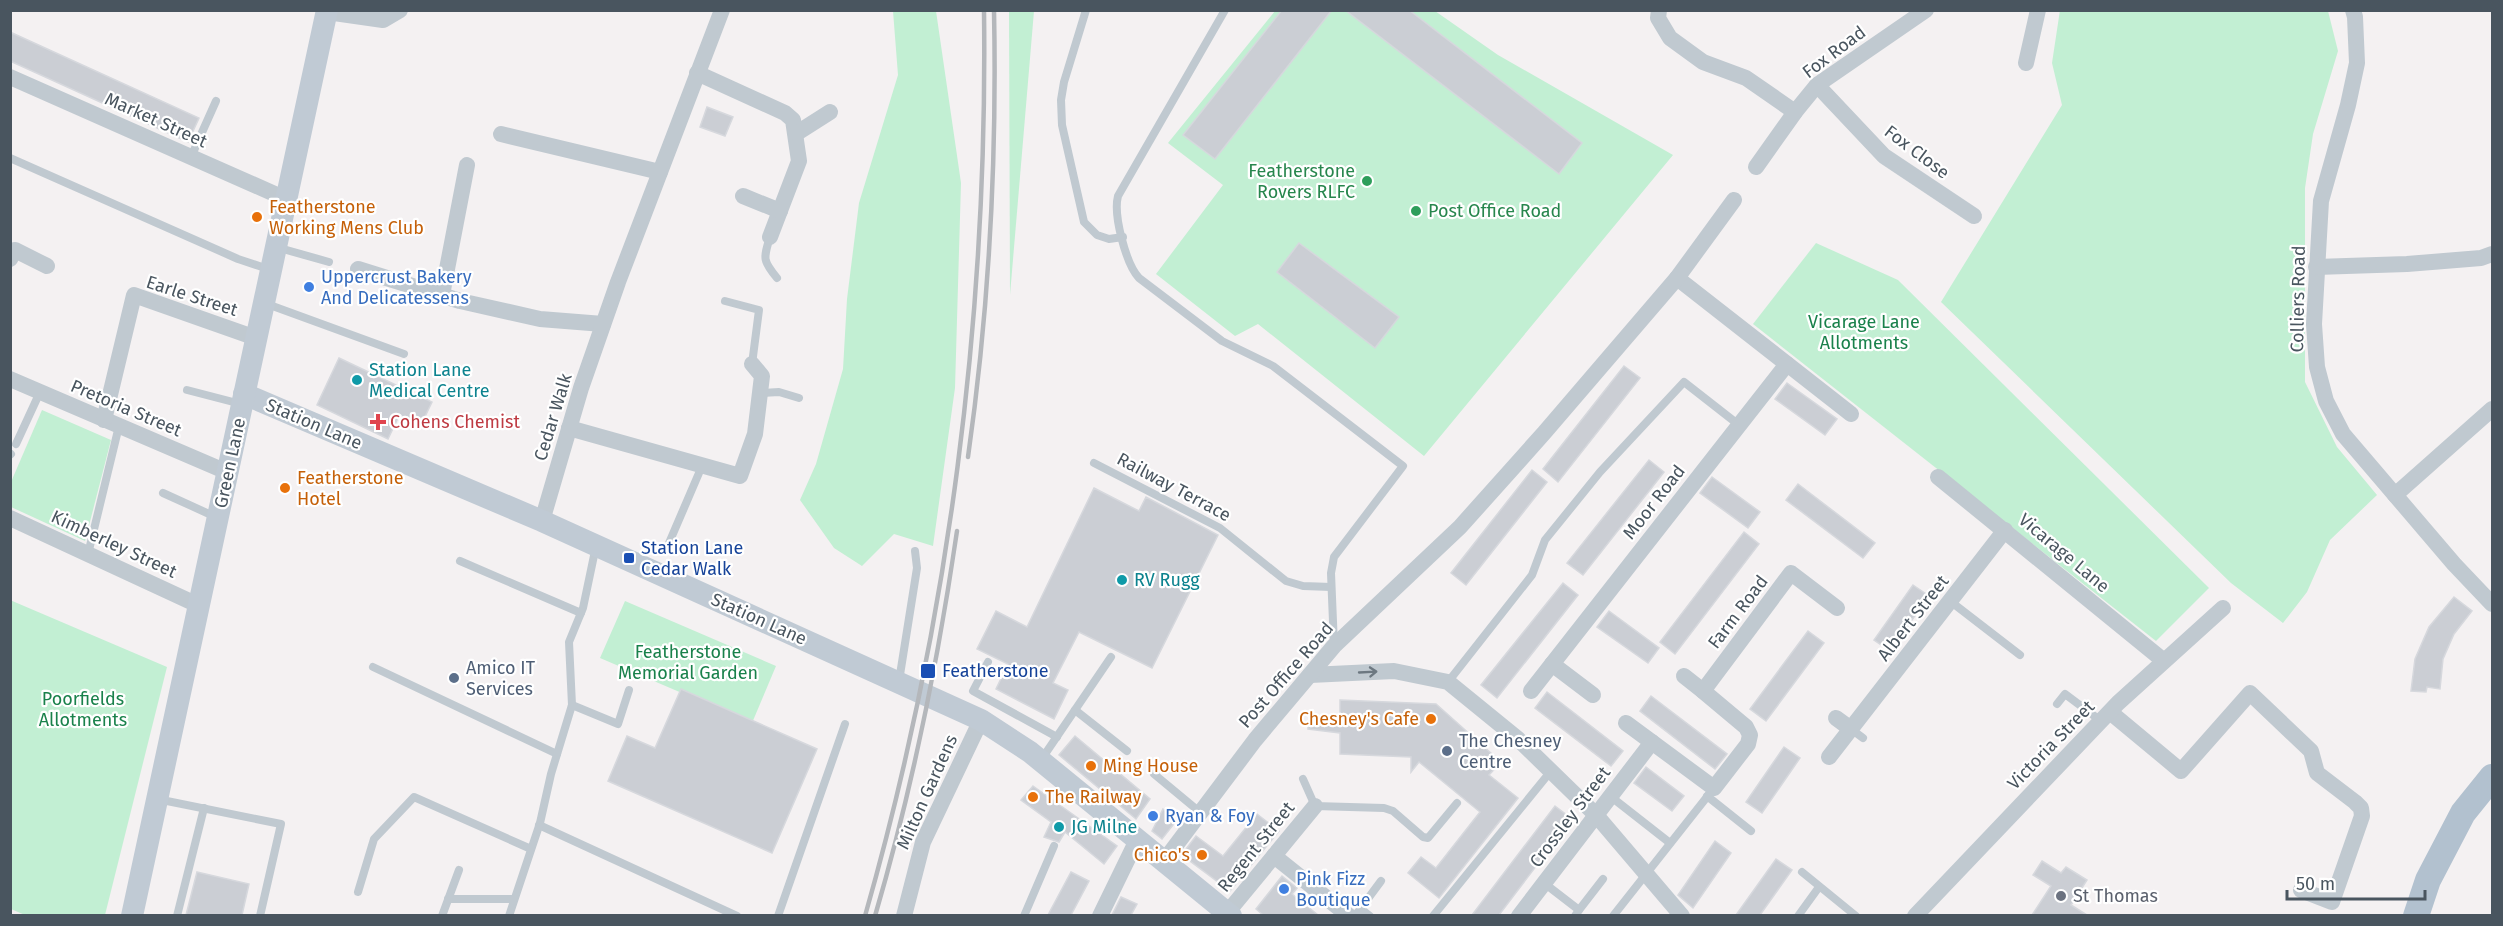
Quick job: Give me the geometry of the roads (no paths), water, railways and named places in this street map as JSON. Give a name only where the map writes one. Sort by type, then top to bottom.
[{"type":"main road","name":"Green Lane","points":[[132,915],[327,11]]},
{"type":"main road","name":"Station Lane","points":[[243,399],[542,521],[981,720],[1041,761],[1229,914]]},
{"type":"main road","points":[[2416,915],[2428,880],[2463,813],[2493,777]]},
{"type":"street","points":[[327,11],[383,20],[400,10]]},
{"type":"street","name":"Cedar Walk","points":[[542,521],[603,324],[722,10]]},
{"type":"street","points":[[1659,10],[1658,18],[1670,38],[1703,62],[1746,78],[1795,112]]},
{"type":"street","name":"Fox Road","points":[[1756,167],[1817,85],[1926,10]]},
{"type":"street","points":[[2026,63],[2038,10]]},
{"type":"street","name":"Colliers Road","points":[[2353,10],[2356,63],[2348,105],[2321,201],[2314,324],[2317,367],[2326,401],[2343,434],[2454,564],[2493,604]]},
{"type":"street","points":[[697,74],[784,112],[793,120],[799,161],[770,237]]},
{"type":"street","name":"Market Street","points":[[10,77],[286,199]]},
{"type":"street","name":"Fox Close","points":[[1817,85],[1884,156],[1974,216]]},
{"type":"street","points":[[796,133],[830,112]]},
{"type":"street","points":[[501,134],[660,172]]},
{"type":"street","points":[[442,295],[467,165]]},
{"type":"street","points":[[743,196],[780,211]]},
{"type":"street","name":"Post Office Road","points":[[1164,861],[1255,740],[1334,646],[1460,526],[1677,278],[1734,200]]},
{"type":"street","points":[[12,252],[47,266]]},
{"type":"street","points":[[2316,267],[2407,264],[2481,258],[2493,254]]},
{"type":"street","points":[[358,270],[442,295],[540,319],[603,324]]},
{"type":"street","points":[[1677,278],[1851,414]]},
{"type":"street","name":"Earle Street","points":[[111,423],[134,294],[256,338]]},
{"type":"street","points":[[569,428],[740,476],[755,434],[762,376],[752,364]]},
{"type":"street","name":"Moor Road","points":[[1531,691],[1787,364]]},
{"type":"street","name":"Pretoria Street","points":[[10,379],[227,472]]},
{"type":"street","points":[[2395,495],[2493,409]]},
{"type":"street","name":"Vicarage Lane","points":[[1938,477],[2164,661]]},
{"type":"street","name":"Kimberley Street","points":[[10,518],[200,606]]},
{"type":"street","name":"Albert Street","points":[[1829,757],[1857,734],[1950,601],[2005,530]]},
{"type":"street","name":"Farm Road","points":[[1703,691],[1791,573],[1837,608]]},
{"type":"street","name":"Victoria Street","points":[[1915,915],[2105,717],[2223,608]]},
{"type":"street","points":[[1552,664],[1593,695]]},
{"type":"street","points":[[1310,675],[1394,671],[1448,682],[1518,739],[1596,815],[1682,915]]},
{"type":"street","points":[[1626,723],[1711,792],[1748,744],[1750,735],[1746,727],[1684,676]]},
{"type":"street","points":[[2105,717],[2181,771],[2250,693],[2311,751],[2317,773],[2361,808],[2362,816],[2332,902],[2301,890]]},
{"type":"street","points":[[1836,718],[1857,734]]},
{"type":"street","name":"Milton Gardens","points":[[904,915],[922,842],[981,720]]},
{"type":"street","name":"Crossley Street","points":[[1519,915],[1652,742]]},
{"type":"street","name":"Regent Street","points":[[1229,914],[1315,806]]},
{"type":"street","points":[[1100,915],[1137,840]]},
{"type":"street","points":[[1274,856],[1355,913]]},
{"type":"lane","points":[[1086,10],[1064,82],[1061,100],[1062,125],[1084,222],[1096,235],[1109,239],[1123,237]]},
{"type":"lane","points":[[1225,10],[1118,196],[1115,207],[1133,272],[1139,278],[1222,341],[1273,366],[1403,466],[1334,557],[1331,573],[1334,646]]},
{"type":"lane","points":[[191,157],[216,101]]},
{"type":"lane","points":[[10,158],[228,254],[271,270]]},
{"type":"lane","points":[[770,237],[764,255],[765,264],[777,278]]},
{"type":"lane","points":[[276,247],[329,262]]},
{"type":"lane","points":[[725,301],[759,310],[752,364]]},
{"type":"lane","points":[[264,303],[404,354]]},
{"type":"lane","points":[[1448,682],[1532,575],[1545,540],[1600,472],[1684,382],[1739,425]]},
{"type":"lane","points":[[187,390],[243,399]]},
{"type":"lane","points":[[16,444],[40,392]]},
{"type":"lane","points":[[760,393],[779,393],[799,398]]},
{"type":"lane","points":[[88,554],[111,423]]},
{"type":"lane","name":"Railway Terrace","points":[[1094,463],[1220,528],[1286,581],[1303,586],[1331,587]]},
{"type":"lane","points":[[666,550],[702,466]]},
{"type":"lane","points":[[162,493],[218,518]]},
{"type":"lane","points":[[509,915],[539,825],[572,705],[569,642],[581,613],[596,546]]},
{"type":"lane","points":[[899,682],[917,568],[915,551]]},
{"type":"lane","points":[[460,561],[581,613]]},
{"type":"lane","points":[[1950,601],[2020,655]]},
{"type":"lane","points":[[1041,761],[1111,657]]},
{"type":"lane","points":[[988,662],[973,691],[1057,737]]},
{"type":"lane","points":[[373,667],[557,754]]},
{"type":"lane","points":[[572,705],[618,724],[629,690]]},
{"type":"lane","points":[[2057,704],[2065,694],[2105,717]]},
{"type":"lane","points":[[1075,710],[1127,751]]},
{"type":"lane","points":[[778,915],[845,724]]},
{"type":"lane","points":[[1433,915],[1551,771]]},
{"type":"lane","points":[[1154,774],[1202,813]]},
{"type":"lane","points":[[1303,779],[1315,806],[1393,810],[1423,837],[1428,838],[1457,803]]},
{"type":"lane","points":[[1613,915],[1711,792],[1751,831]]},
{"type":"lane","points":[[1610,796],[1670,843]]},
{"type":"lane","points":[[358,892],[374,838],[414,797],[531,849]]},
{"type":"lane","points":[[157,799],[281,824],[260,915]]},
{"type":"lane","points":[[177,915],[204,808]]},
{"type":"lane","points":[[539,825],[737,915]]},
{"type":"lane","points":[[1024,915],[1054,846]]},
{"type":"lane","points":[[442,915],[459,870]]},
{"type":"lane","points":[[1802,872],[1856,915]]},
{"type":"lane","points":[[1544,883],[1577,913],[1603,879]]},
{"type":"lane","points":[[1355,913],[1381,881]]},
{"type":"lane","points":[[1798,915],[1819,887]]},
{"type":"lane","points":[[448,899],[514,899]]},
{"type":"lane","points":[[1355,913],[1370,915]]},
{"type":"railway","points":[[865,916],[920,693],[941,581],[957,467],[970,353],[979,239],[984,10]]},
{"type":"railway","points":[[968,457],[981,346],[990,234],[993,178],[994,10]]},
{"type":"railway","points":[[875,916],[901,821],[923,725],[957,531]]},
{"type":"place","name":"Featherstone Rovers RLFC","points":[[1367,181]]},
{"type":"place","name":"Post Office Road","points":[[1416,211]]},
{"type":"place","name":"Featherstone Working Mens Club","points":[[257,217]]},
{"type":"place","name":"Uppercrust Bakery And Delicatessens","points":[[309,287]]},
{"type":"place","name":"Station Lane Medical Centre","points":[[357,380]]},
{"type":"place","name":"Cohens Chemist","points":[[378,422]]},
{"type":"place","name":"Featherstone Hotel","points":[[285,488]]},
{"type":"place","name":"Station Lane Cedar Walk","points":[[629,558]]},
{"type":"place","name":"RV Rugg","points":[[1122,580]]},
{"type":"place","name":"Featherstone","points":[[928,671]]},
{"type":"place","name":"Amico IT Services","points":[[454,678]]},
{"type":"place","name":"Chesney's Cafe","points":[[1431,719]]},
{"type":"place","name":"The Chesney Centre","points":[[1447,751]]},
{"type":"place","name":"Ming House","points":[[1091,766]]},
{"type":"place","name":"The Railway","points":[[1033,797]]},
{"type":"place","name":"Ryan & Foy","points":[[1153,816]]},
{"type":"place","name":"JG Milne","points":[[1059,827]]},
{"type":"place","name":"Chico's","points":[[1202,855]]},
{"type":"place","name":"Pink Fizz Boutique","points":[[1284,889]]},
{"type":"place","name":"St Thomas","points":[[2061,896]]},
{"type":"park label","name":"Vicarage Lane Allotments","points":[[1864,332]]},
{"type":"park label","name":"Featherstone Memorial Garden","points":[[688,662]]},
{"type":"park label","name":"Poorfields Allotments","points":[[83,709]]}]
